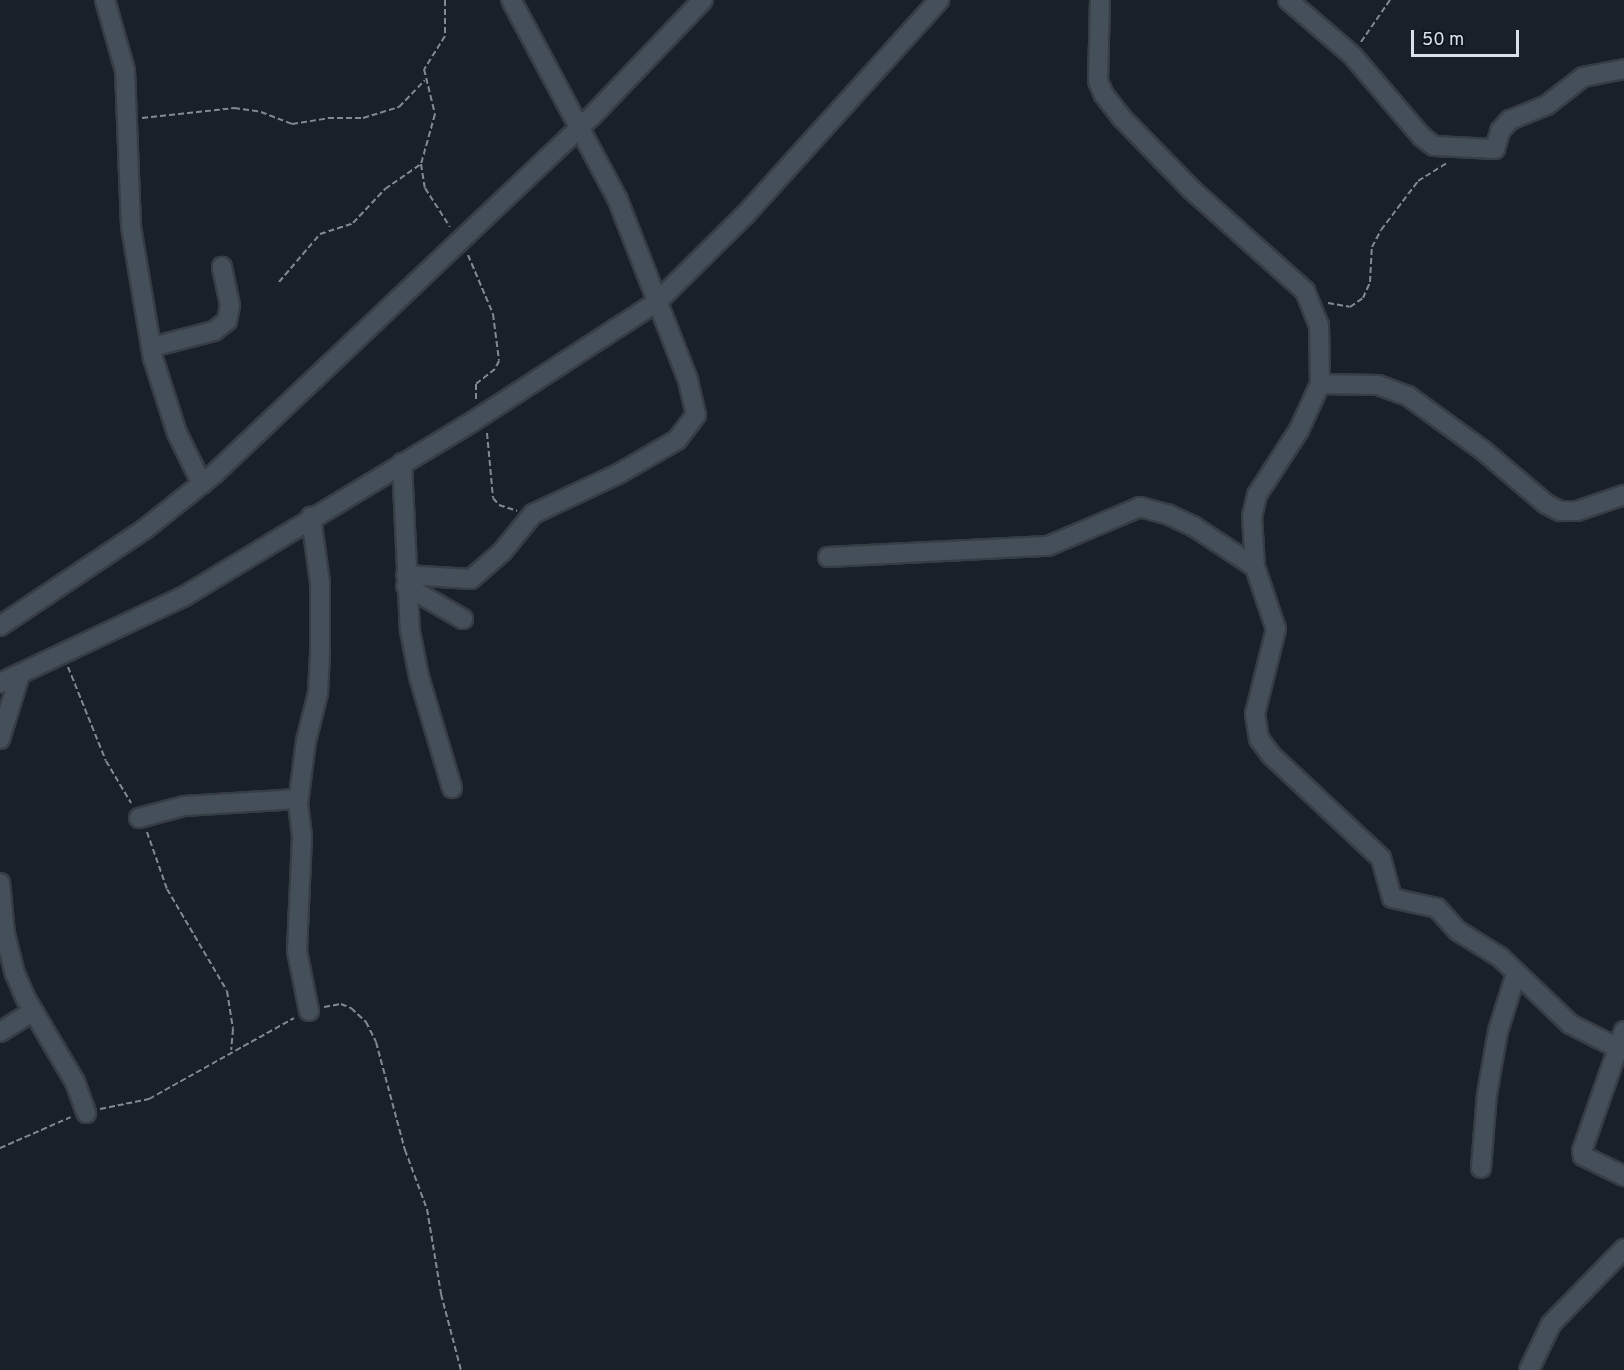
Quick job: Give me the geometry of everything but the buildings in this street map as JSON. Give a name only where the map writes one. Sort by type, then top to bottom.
[{"type":"street","points":[[105,0],[125,70],[131,227],[152,347],[164,399],[202,484]]},
{"type":"street","points":[[406,581],[471,579],[502,552],[525,521],[678,440],[693,423],[695,404],[618,200],[511,0]]},
{"type":"street","points":[[0,626],[137,535],[202,484],[579,129],[703,0]]},
{"type":"street","points":[[0,683],[183,597],[311,517],[481,416],[657,302],[745,215],[939,0]]},
{"type":"street","points":[[1100,0],[1098,81],[1104,95],[1120,117],[1192,190],[1305,291],[1319,325],[1320,384],[1299,430],[1257,495],[1252,516],[1255,567],[1276,629],[1255,714],[1259,739],[1272,756],[1381,858],[1386,864],[1392,898],[1437,908],[1458,931],[1494,953],[1570,1024],[1620,1039],[1611,1075],[1582,1151],[1583,1156],[1624,1176]]},
{"type":"street","points":[[1288,0],[1352,55],[1422,137],[1434,146],[1474,150],[1496,149],[1504,125],[1547,105],[1583,77],[1624,69]]},
{"type":"street","points":[[152,347],[214,332],[227,321],[230,305],[222,267]]},
{"type":"street","points":[[1320,384],[1378,385],[1408,396],[1485,452],[1546,504],[1560,511],[1577,511],[1624,495]]},
{"type":"street","points":[[402,463],[406,581],[419,676],[452,788]]},
{"type":"street","points":[[828,556],[1048,546],[1140,507],[1192,526],[1255,567]]},
{"type":"street","points":[[309,1011],[297,951],[302,836],[298,799],[306,741],[318,693],[320,584],[311,517]]},
{"type":"street","points":[[406,581],[463,619]]},
{"type":"street","points":[[0,739],[20,674]]},
{"type":"street","points":[[139,818],[184,806],[298,799]]},
{"type":"street","points":[[0,883],[5,934],[14,971],[33,1011],[75,1082],[86,1113]]},
{"type":"street","points":[[1480,1168],[1498,1031],[1516,974]]},
{"type":"street","points":[[0,1032],[33,1011]]},
{"type":"street","points":[[1529,1370],[1551,1324],[1624,1249]]},
{"type":"path","points":[[445,0],[445,36],[440,50],[424,69],[435,114],[422,164],[431,200],[461,242],[493,314],[499,361],[495,369],[476,384],[481,416],[491,453],[494,498],[525,521]]},
{"type":"path","points":[[1352,55],[1390,0]]},
{"type":"path","points":[[127,122],[164,114],[234,108],[261,112],[292,124],[328,118],[363,118],[399,107],[425,80]]},
{"type":"path","points":[[1305,291],[1344,308],[1358,303],[1367,291],[1372,248],[1403,198],[1431,172],[1474,150]]},
{"type":"path","points":[[279,282],[320,234],[353,223],[385,189],[422,164]]},
{"type":"path","points":[[62,653],[106,761],[139,818],[166,889],[226,991],[233,1029],[231,1050]]},
{"type":"path","points":[[0,1148],[86,1113],[149,1099],[231,1050],[309,1011],[341,1004],[351,1008],[366,1022],[376,1042],[405,1150],[427,1209],[441,1294],[461,1370]]}]
